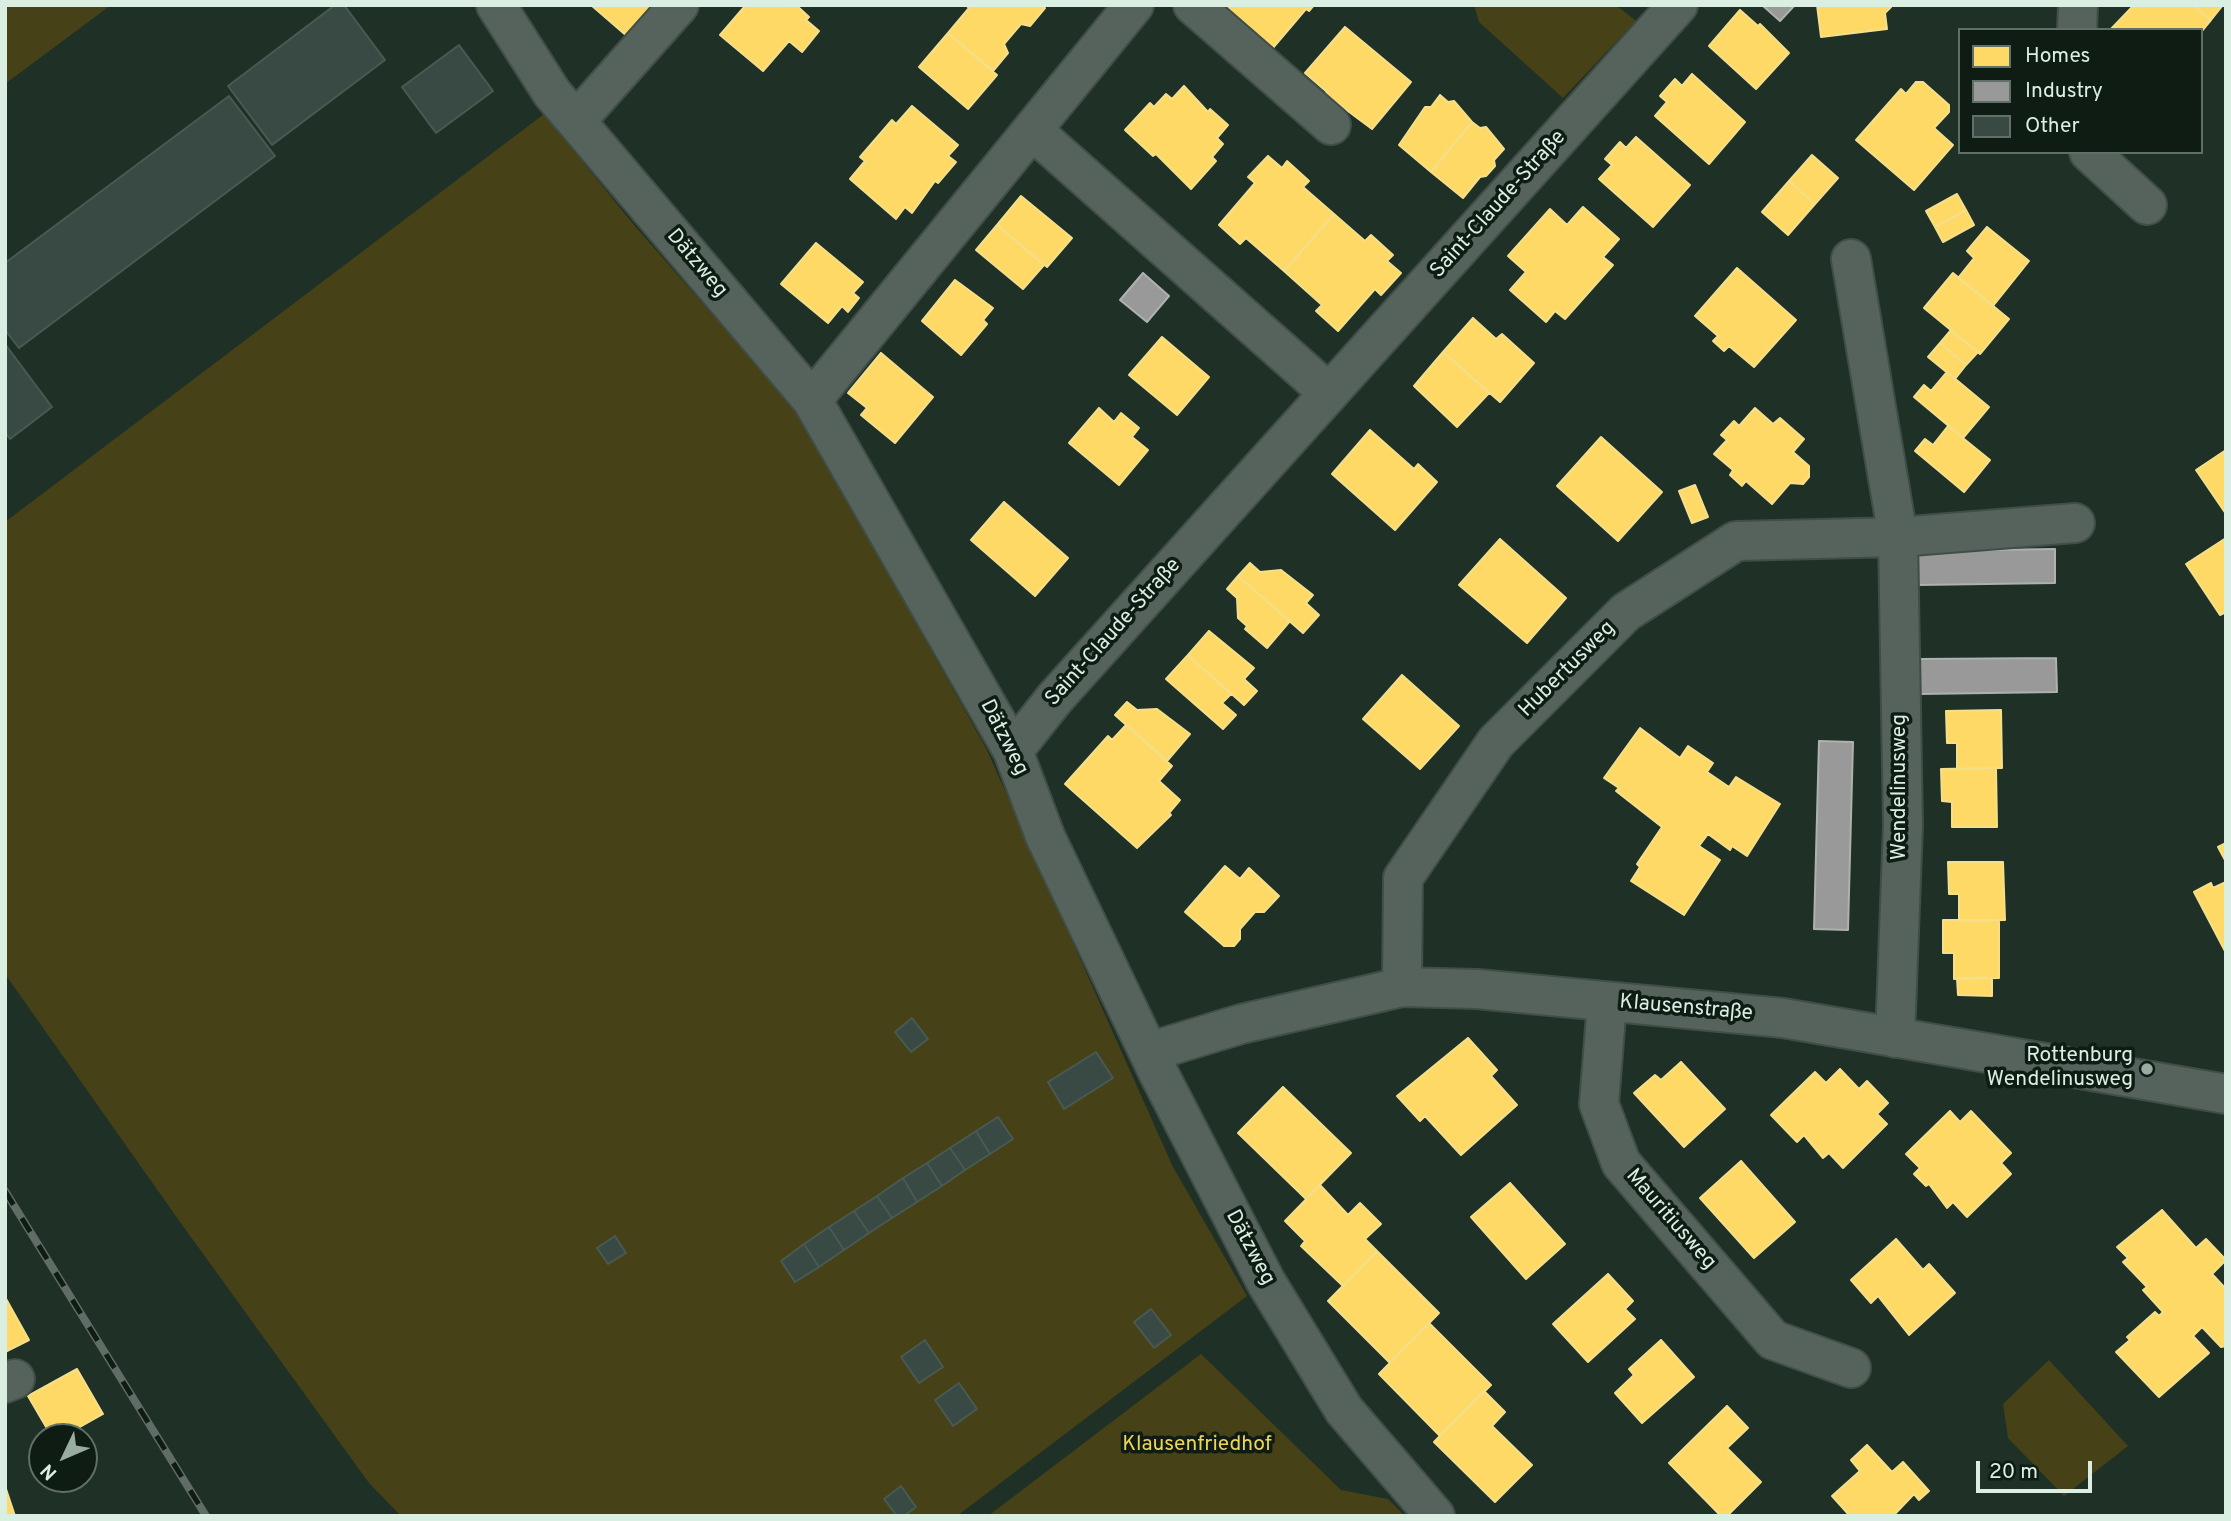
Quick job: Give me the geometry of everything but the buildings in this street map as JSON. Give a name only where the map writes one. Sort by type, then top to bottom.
[{"type":"street","name":"Dätzweg","points":[[496,5],[552,93],[812,400],[1013,751],[1045,836],[1149,1052],[1266,1282],[1344,1410],[1435,1516]]},
{"type":"street","points":[[576,121],[679,5]]},
{"type":"street","points":[[812,400],[1133,5]]},
{"type":"street","points":[[1193,5],[1331,125]]},
{"type":"street","points":[[2077,28],[2078,5]]},
{"type":"street","name":"Saint-Claude-Straße","points":[[1013,751],[1055,698],[1668,9]]},
{"type":"street","points":[[1033,131],[1329,393]]},
{"type":"street","points":[[2091,154],[2147,205]]},
{"type":"street","name":"Wendelinusweg","points":[[1851,259],[1898,537],[1903,825],[1895,1038]]},
{"type":"street","points":[[1898,537],[2075,523]]},
{"type":"street","name":"Hubertusweg","points":[[1402,987],[1403,878],[1496,742],[1626,612],[1736,541],[1898,537]]},
{"type":"street","name":"Klausenstraße","points":[[1149,1052],[1241,1024],[1402,987],[1477,989],[1783,1018],[2226,1094]]},
{"type":"street","name":"Mauritiusweg","points":[[1607,1002],[1599,1104],[1621,1163],[1773,1340],[1850,1368]]},
{"type":"green space","points":[[5,5],[111,5],[5,84]]},
{"type":"green space","points":[[1474,5],[1616,5],[1636,21],[1563,98],[1479,22]]},
{"type":"green space","points":[[544,114],[634,225],[797,411],[986,748],[1173,1167],[1247,1296],[957,1516],[401,1516],[369,1483],[5,974],[5,522]]},
{"type":"green space","name":"Klausenfriedhof","points":[[1201,1354],[1341,1490],[1388,1499],[1405,1516],[988,1516]]},
{"type":"green space","points":[[2049,1360],[2128,1446],[2064,1496],[2008,1438],[2003,1404]]},
{"type":"railway","points":[[5,1191],[206,1516]]},
{"type":"place","name":"Rottenburg Wendelinusweg","points":[[2147,1069]]}]
